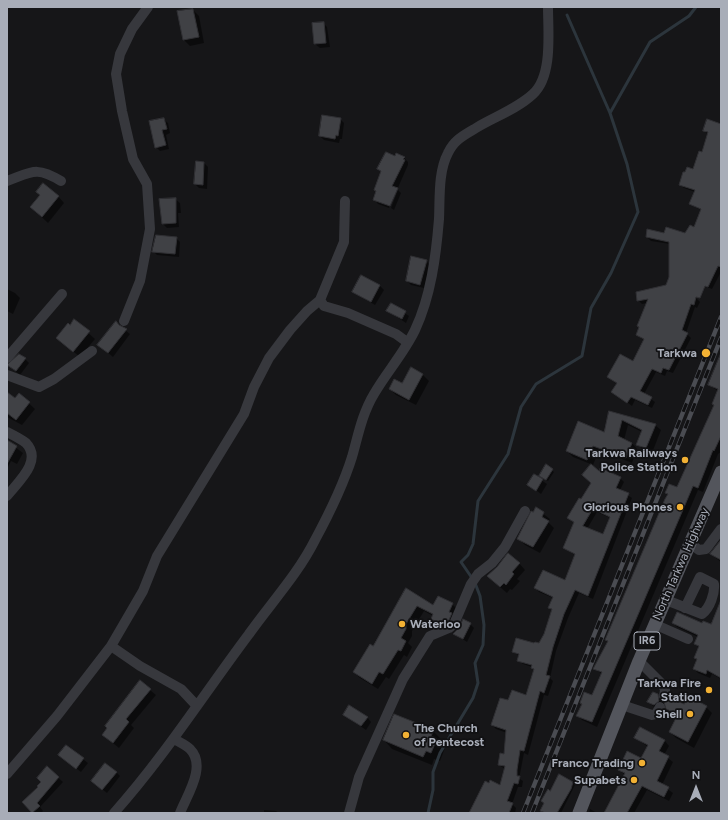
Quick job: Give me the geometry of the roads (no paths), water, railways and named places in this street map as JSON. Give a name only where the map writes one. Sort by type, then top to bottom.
[{"type":"main road","name":"North Tarkwa Highway","points":[[579,813],[654,624],[691,544],[721,472]]},
{"type":"street","points":[[124,321],[140,281],[150,229],[147,184],[133,159],[122,111],[116,74],[120,54],[132,29],[148,7]]},
{"type":"street","points":[[114,813],[174,739],[250,632],[286,586],[314,544],[336,500],[351,458],[362,420],[373,395],[398,359],[414,331],[433,268],[437,244],[440,184],[447,154],[456,140],[516,107],[535,93],[543,79],[548,55],[548,7]]},
{"type":"street","points":[[7,181],[39,171],[46,172],[60,181]]},
{"type":"street","points":[[7,774],[57,716],[112,646],[143,591],[157,556],[244,414],[254,387],[269,358],[294,325],[320,300],[344,242],[345,201]]},
{"type":"street","points":[[7,358],[62,294]]},
{"type":"street","points":[[320,300],[324,306],[348,313],[396,334],[407,342]]},
{"type":"street","points":[[7,375],[39,387],[54,379],[92,351]]},
{"type":"street","points":[[7,432],[26,444],[32,453],[32,465],[7,496]]},
{"type":"street","points":[[349,813],[359,777],[403,679],[430,636],[454,624],[471,584],[478,574],[492,563],[505,547],[525,511]]},
{"type":"street","points":[[691,544],[699,550],[706,550],[721,528]]},
{"type":"street","points":[[666,600],[685,608]]},
{"type":"street","points":[[654,624],[688,639]]},
{"type":"street","points":[[112,646],[140,666],[182,689],[197,706]]},
{"type":"street","points":[[639,661],[662,685],[665,690],[664,696]]},
{"type":"street","points":[[622,705],[652,715],[656,714],[660,707]]},
{"type":"street","points":[[174,739],[190,749],[196,760],[197,773],[180,813]]},
{"type":"waterway","points":[[610,113],[650,42],[689,16],[696,7]]},
{"type":"waterway","points":[[472,578],[461,562],[468,555],[473,544],[478,501],[508,454],[521,407],[536,384],[582,356],[591,308],[611,273],[638,212],[627,164],[610,113],[567,15]]},
{"type":"waterway","points":[[428,813],[433,790],[433,772],[440,753],[473,698],[478,683],[475,663],[483,645],[484,625],[480,596],[475,583]]},
{"type":"railway","points":[[523,813],[721,317]]},
{"type":"railway","points":[[532,813],[721,338]]},
{"type":"place","name":"Tarkwa","points":[[706,353]]},
{"type":"place","name":"Tarkwa Railways Police Station","points":[[685,460]]},
{"type":"place","name":"Glorious Phones","points":[[680,507]]},
{"type":"place","name":"Waterloo","points":[[402,624]]},
{"type":"place","name":"Tarkwa Fire Station","points":[[709,690]]},
{"type":"place","name":"Shell","points":[[690,714]]},
{"type":"place","name":"The Church of Pentecost","points":[[406,735]]},
{"type":"place","name":"Franco Trading","points":[[642,763]]},
{"type":"place","name":"Supabets","points":[[634,780]]}]
